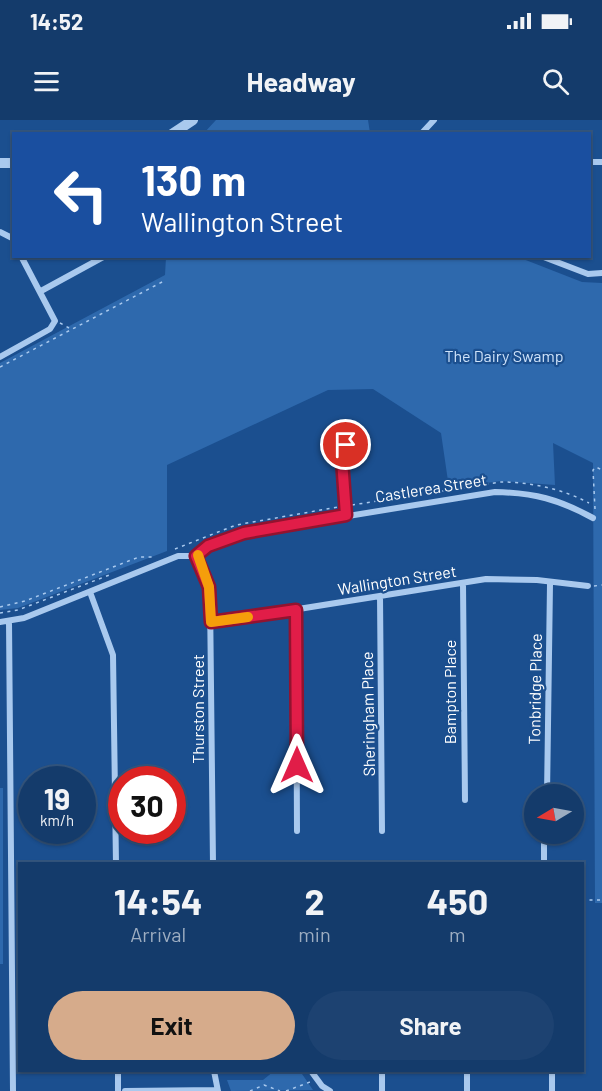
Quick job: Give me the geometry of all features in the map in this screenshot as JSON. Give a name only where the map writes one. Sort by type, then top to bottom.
[{"type":"street","points":[[175,132],[193,120]]},
{"type":"street","points":[[423,132],[434,120]]},
{"type":"street","points":[[0,357],[50,329],[55,321],[22,258]]},
{"type":"street","points":[[40,291],[101,258]]},
{"type":"street","points":[[546,258],[588,274],[602,273]]},
{"type":"street","points":[[346,445],[342,460],[346,515]]},
{"type":"street","name":"Castlerea Street","points":[[0,622],[9,621],[90,592],[178,556],[196,556],[208,546],[244,533],[346,515],[495,492],[532,493],[565,502],[593,518]]},
{"type":"street","name":"Thurston Street","points":[[196,556],[209,587],[211,622],[213,862]]},
{"type":"street","name":"Wallington Street","points":[[211,622],[486,579],[537,580],[550,584],[588,586]]},
{"type":"street","name":"Bampton Place","points":[[463,584],[465,800]]},
{"type":"street","name":"Tonbridge Place","points":[[547,784],[550,584]]},
{"type":"street","points":[[90,592],[113,655],[116,862]]},
{"type":"street","name":"Sheringham Place","points":[[380,596],[382,831]]},
{"type":"street","points":[[296,610],[297,831]]},
{"type":"street","points":[[9,621],[13,1091]]},
{"type":"street","points":[[544,844],[544,862]]},
{"type":"street","points":[[118,1072],[118,1091]]},
{"type":"street","points":[[125,1091],[218,1090],[214,1072]]},
{"type":"street","points":[[312,1072],[330,1091]]},
{"type":"street","points":[[382,1072],[382,1091]]},
{"type":"street","points":[[467,1072],[467,1091]]},
{"type":"street","points":[[552,1072],[552,1091]]},
{"type":"path","points":[[0,367],[164,281]]},
{"type":"path","points":[[55,321],[70,329]]},
{"type":"path","points":[[593,518],[595,516],[593,470],[596,467],[602,470]]},
{"type":"path","points":[[173,550],[192,543]]},
{"type":"path","points":[[0,607],[25,601],[139,557],[154,557],[144,562]]},
{"type":"path","points":[[0,613],[18,610],[115,573]]},
{"type":"path","points":[[584,900],[602,900]]},
{"type":"path","points":[[286,1091],[316,1079]]},
{"type":"path","points":[[250,1091],[264,1085],[280,1091]]},
{"type":"green space","points":[[216,120],[368,120],[370,132],[205,132]]},
{"type":"green space","name":"The Dairy Swamp","points":[[166,258],[521,258],[582,282],[602,283],[602,903],[595,903],[593,463],[553,443],[555,485],[501,481],[449,488],[441,433],[373,389],[328,390],[167,465],[167,551],[18,608],[0,610],[0,363],[165,275]]},
{"type":"green space","points":[[0,788],[3,788],[3,964],[0,964]]},
{"type":"green space","points":[[273,1072],[301,1072],[313,1090],[231,1091],[227,1080],[263,1080]]},
{"type":"slow traffic","points":[[198,555],[196,556],[209,587],[211,622],[248,617]]},
{"type":"route","points":[[297,765],[296,610],[211,622],[209,587],[196,556],[208,546],[244,533],[346,515],[342,460],[346,445]]}]
